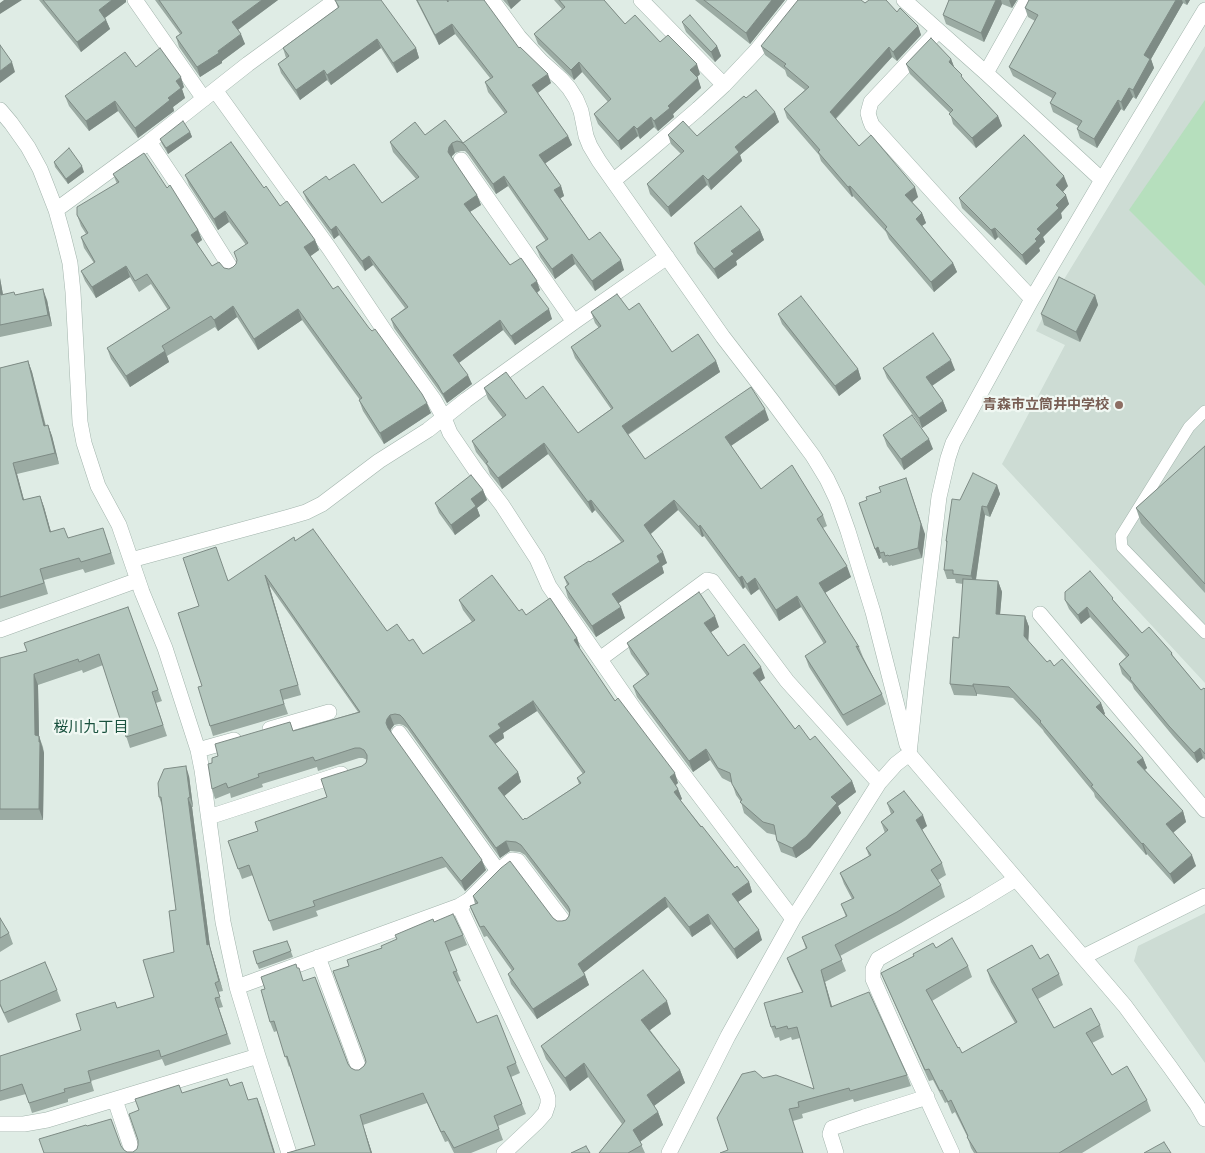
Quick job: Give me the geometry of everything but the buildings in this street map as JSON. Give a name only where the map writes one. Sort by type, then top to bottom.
[{"type":"street","points":[[135,0],[329,248],[434,400],[450,433],[537,559],[549,586],[651,732],[793,919]]},
{"type":"street","points":[[56,210],[149,142],[209,95],[317,5],[336,0]]},
{"type":"street","points":[[492,0],[529,48],[569,88],[581,111],[590,146],[613,181],[722,337],[813,456],[827,479],[848,531],[873,612],[909,754],[1126,1006],[1205,1119]]},
{"type":"street","points":[[641,0],[724,85]]},
{"type":"street","points":[[613,181],[684,122],[724,85],[757,50],[797,0]]},
{"type":"street","points":[[904,0],[1102,180]]},
{"type":"street","points":[[986,73],[1027,0]]},
{"type":"street","points":[[669,1153],[728,1036],[793,919],[879,783],[896,764],[909,754],[939,497],[953,443],[1032,298],[1205,10]]},
{"type":"street","points":[[938,31],[871,102],[868,113],[870,120],[872,125],[1032,298]]},
{"type":"street","points":[[0,110],[28,147],[40,169],[56,210],[63,235],[70,264],[80,422],[84,443],[98,486],[119,525],[165,648],[198,750],[223,922],[237,987],[289,1153]]},
{"type":"street","points":[[149,142],[232,270]]},
{"type":"street","points":[[461,160],[574,322]]},
{"type":"street","points":[[132,560],[306,512],[322,504],[379,461],[444,418],[574,322],[667,257]]},
{"type":"street","points":[[0,630],[138,580]]},
{"type":"street","points":[[600,659],[707,580],[712,581],[787,681],[879,783]]},
{"type":"street","points":[[1040,614],[1205,810]]},
{"type":"street","points":[[198,750],[329,712]]},
{"type":"street","points":[[399,733],[498,872]]},
{"type":"street","points":[[209,817],[352,770]]},
{"type":"street","points":[[237,987],[459,906],[469,900],[512,860],[518,861],[564,922]]},
{"type":"street","points":[[952,1153],[873,979],[873,969],[878,959],[1016,879]]},
{"type":"street","points":[[1084,957],[1205,896]]},
{"type":"street","points":[[459,906],[548,1098],[545,1113],[504,1153]]},
{"type":"street","points":[[318,957],[360,1071]]},
{"type":"street","points":[[0,1124],[24,1124],[47,1120],[258,1056]]},
{"type":"street","points":[[836,1153],[830,1134],[832,1128],[927,1098]]},
{"type":"street","points":[[116,1100],[132,1153]]},
{"type":"lane","points":[[1205,411],[1189,427],[1121,536],[1122,548],[1205,633]]},
{"type":"shaded area","name":"青森市立筒井中学校","points":[[1205,46],[1205,683],[1002,464],[1065,345],[1036,331],[1052,299]]},
{"type":"shaded area","points":[[1205,913],[1205,1063],[1134,961],[1138,946]]},
{"type":"green space","points":[[1205,100],[1205,286],[1129,210]]},
{"type":"place","name":"青森市立筒井中学校","points":[[1119,405]]},
{"type":"district","name":"桜川九丁目","points":[[91,728]]}]
